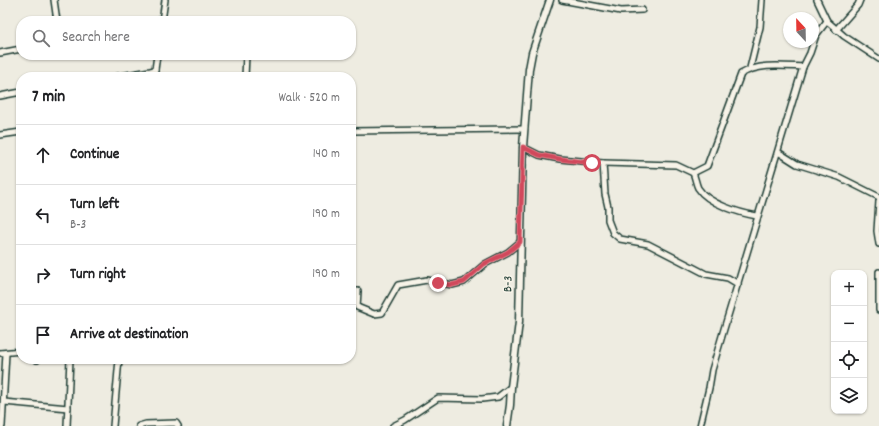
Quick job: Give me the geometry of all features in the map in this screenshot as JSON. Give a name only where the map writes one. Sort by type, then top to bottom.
[{"type":"main road","name":"B-3","points":[[506,426],[510,405],[519,322],[523,147],[529,69],[532,53],[550,0]]},
{"type":"street","points":[[54,0],[56,16]]},
{"type":"street","points":[[163,16],[165,0]]},
{"type":"street","points":[[562,0],[621,10],[642,10]]},
{"type":"street","points":[[750,68],[760,27],[762,0]]},
{"type":"street","points":[[817,0],[827,22],[836,30],[879,59]]},
{"type":"street","points":[[836,30],[858,5],[860,0]]},
{"type":"street","points":[[700,426],[708,395],[712,370],[803,67],[810,53],[816,35],[827,22]]},
{"type":"street","points":[[0,53],[16,50]]},
{"type":"street","points":[[150,72],[155,70],[156,60]]},
{"type":"street","points":[[245,72],[246,60]]},
{"type":"street","points":[[694,173],[706,166],[741,74],[750,68],[772,66],[803,67]]},
{"type":"street","points":[[0,96],[16,93]]},
{"type":"street","points":[[356,131],[524,129]]},
{"type":"street","points":[[0,135],[16,133]]},
{"type":"street","points":[[523,147],[539,155],[560,159],[603,163],[666,166],[676,165],[694,173]]},
{"type":"street","points":[[778,152],[797,164],[839,177],[879,197]]},
{"type":"street","points":[[603,163],[608,220],[613,233],[620,238],[648,244],[706,274],[728,278],[738,284]]},
{"type":"street","points":[[694,173],[698,188],[706,197],[741,213],[757,216]]},
{"type":"street","points":[[879,201],[877,231],[879,244]]},
{"type":"street","points":[[356,291],[358,291],[357,307],[374,314],[382,313],[398,285],[427,280],[452,285],[464,282],[484,264],[508,252],[520,242]]},
{"type":"street","points":[[879,272],[879,310]]},
{"type":"street","points":[[2,426],[4,402],[3,353],[16,352]]},
{"type":"street","points":[[67,426],[70,364]]},
{"type":"street","points":[[113,426],[118,364]]},
{"type":"street","points":[[394,426],[438,398],[482,399],[498,397],[511,387]]},
{"type":"street","points":[[4,402],[68,408]]},
{"type":"street","points":[[139,426],[146,424],[176,423],[178,426]]},
{"type":"route","points":[[438,283],[452,285],[464,282],[484,264],[508,252],[520,242],[523,147],[539,155],[592,163]]}]
